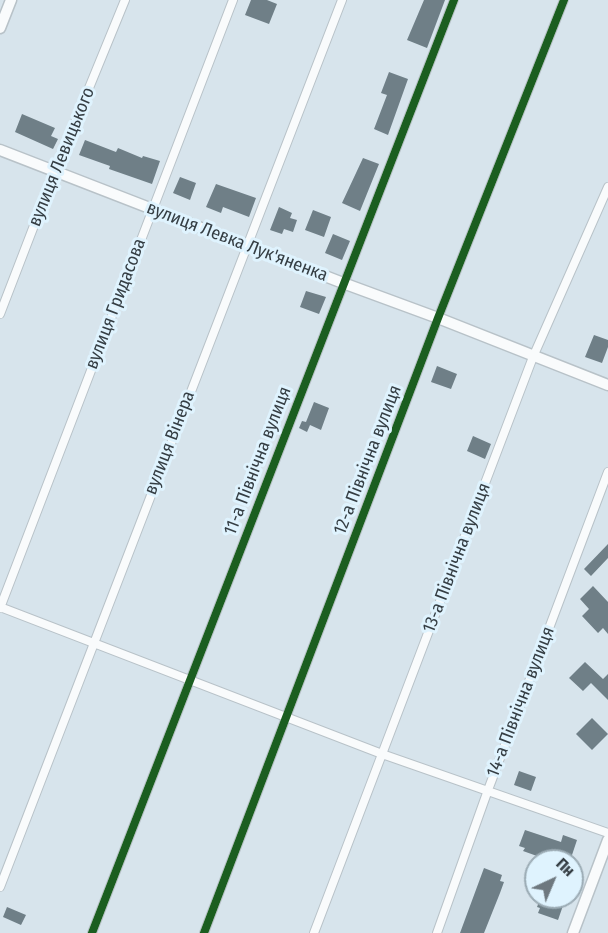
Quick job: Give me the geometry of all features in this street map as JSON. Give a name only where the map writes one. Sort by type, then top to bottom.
[{"type":"street","points":[[0,28],[11,0]]},
{"type":"street","name":"вулиця Левицького","points":[[0,314],[125,0]]},
{"type":"street","name":"вулиця Гридасова","points":[[0,607],[233,0]]},
{"type":"street","name":"вулиця Вінера","points":[[0,887],[342,0]]},
{"type":"street","name":"11-а Північна вулиця","points":[[92,933],[454,0]]},
{"type":"street","name":"12-а Північна вулиця","points":[[204,933],[438,318],[564,0]]},
{"type":"street","name":"вулиця Левка Лук'яненка","points":[[0,150],[608,385]]},
{"type":"street","name":"13-а Північна вулиця","points":[[314,933],[533,357],[608,187]]},
{"type":"street","name":"14-а Північна вулиця","points":[[437,933],[488,790],[608,472]]},
{"type":"street","points":[[0,607],[382,754],[608,834]]},
{"type":"street","points":[[573,933],[608,840]]},
{"type":"building","points":[[251,0],[267,0],[277,4],[269,24],[245,15]]},
{"type":"building","points":[[424,0],[445,0],[427,48],[407,40]]},
{"type":"building","points":[[389,72],[408,79],[388,135],[374,129],[387,95],[381,93]]},
{"type":"building","points":[[22,114],[55,128],[51,136],[58,139],[53,149],[15,132]]},
{"type":"building","points":[[85,140],[116,152],[118,148],[142,158],[143,156],[160,161],[152,184],[109,169],[110,166],[79,155]]},
{"type":"building","points":[[363,158],[379,164],[360,211],[342,203]]},
{"type":"building","points":[[180,177],[196,183],[190,200],[173,193]]},
{"type":"building","points":[[216,184],[256,198],[249,217],[223,207],[221,213],[206,207]]},
{"type":"building","points":[[279,207],[292,213],[290,218],[297,220],[293,232],[284,229],[282,234],[270,230]]},
{"type":"building","points":[[313,210],[331,217],[324,237],[305,230]]},
{"type":"building","points":[[333,234],[350,241],[342,260],[325,253]]},
{"type":"building","points":[[306,291],[326,297],[319,314],[300,307]]},
{"type":"building","points":[[594,335],[608,340],[602,363],[585,357]]},
{"type":"building","points":[[437,366],[457,374],[451,389],[431,382]]},
{"type":"building","points":[[314,402],[329,408],[321,430],[310,425],[307,432],[299,428],[302,421],[306,422]]},
{"type":"building","points":[[473,436],[491,444],[485,459],[467,451]]},
{"type":"building","points":[[608,544],[608,558],[591,576],[584,569]]},
{"type":"building","points":[[593,586],[608,602],[608,634],[603,628],[598,633],[582,616],[589,609],[580,599]]},
{"type":"building","points":[[585,662],[603,679],[608,674],[608,700],[591,683],[583,691],[569,678]]},
{"type":"building","points":[[592,718],[608,734],[592,750],[576,734]]},
{"type":"building","points":[[519,771],[536,777],[531,791],[514,785]]},
{"type":"building","points":[[525,830],[561,842],[563,835],[577,840],[574,849],[524,849],[519,846]]},
{"type":"building","points":[[484,868],[502,875],[500,881],[504,882],[500,893],[484,933],[460,933]]},
{"type":"building","points":[[7,907],[26,915],[21,925],[3,917]]},
{"type":"building","points":[[540,909],[562,909],[558,920],[538,913]]},
{"type":"cycle path","points":[[92,933],[454,0]]},
{"type":"cycle path","points":[[204,933],[438,318],[564,0]]}]
